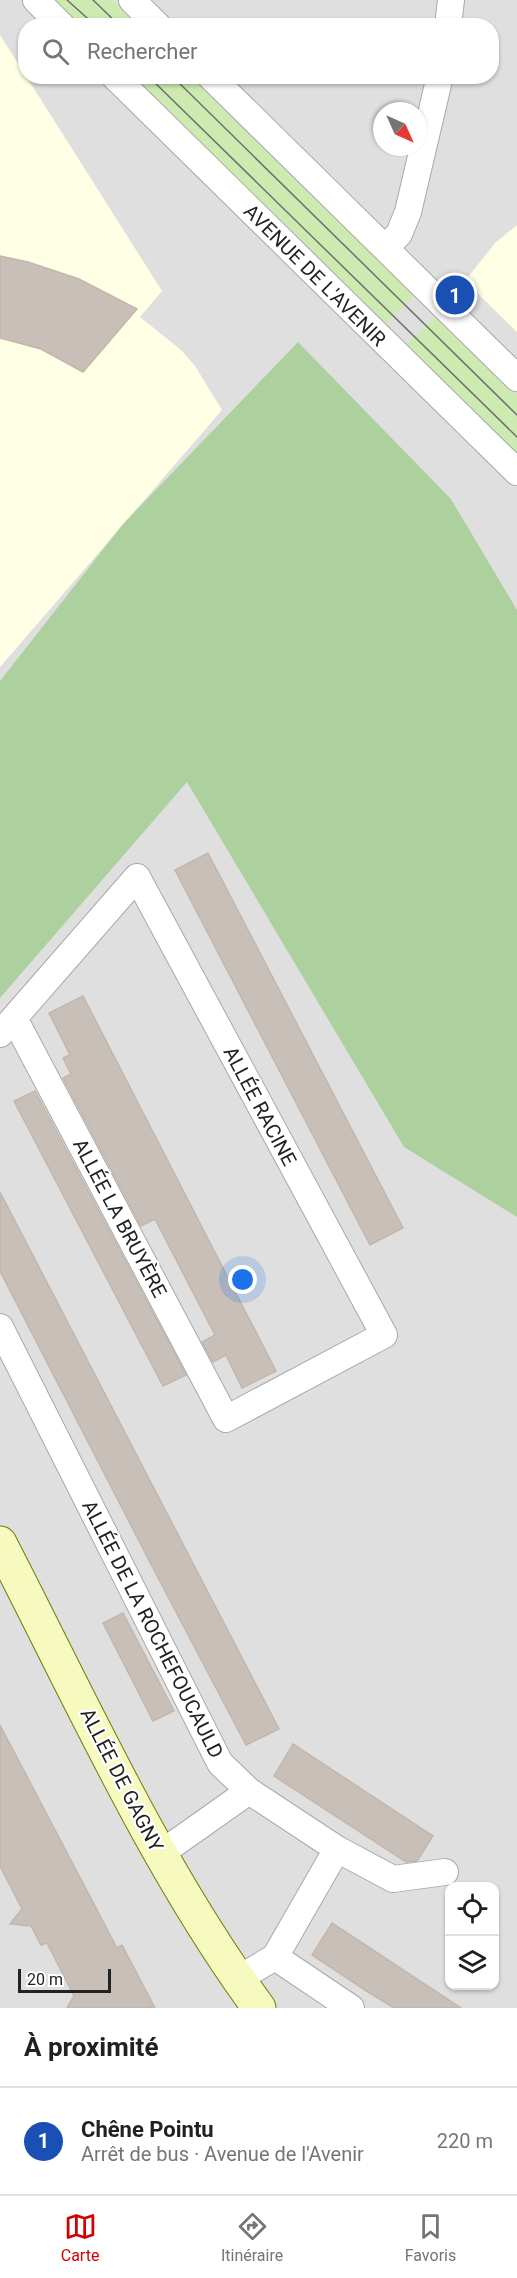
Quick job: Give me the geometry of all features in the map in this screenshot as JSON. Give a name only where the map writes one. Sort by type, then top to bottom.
[{"type":"main road","name":"ALLÉE DE GAGNY","points":[[0,1543],[159,1854],[238,1979],[259,2008]]},
{"type":"street","points":[[36,0],[54,18]]},
{"type":"street","points":[[132,0],[150,18]]},
{"type":"street","points":[[449,18],[452,0]]},
{"type":"street","name":"AVENUE DE L'AVENIR","points":[[122,84],[517,472]]},
{"type":"street","points":[[218,84],[517,378]]},
{"type":"street","points":[[386,248],[399,234],[408,212],[438,84]]},
{"type":"street","name":"ALLÉE RACINE","points":[[7,1026],[137,877],[384,1335],[226,1419]]},
{"type":"street","name":"ALLÉE LA BRUYÈRE","points":[[7,1026],[226,1419]]},
{"type":"street","name":"ALLÉE DE LA ROCHEFOUCAULD","points":[[0,1327],[220,1763],[249,1791],[337,1849],[393,1879],[445,1872]]},
{"type":"street","points":[[159,1854],[249,1791]]},
{"type":"street","points":[[238,1979],[275,1957],[337,1849]]},
{"type":"street","points":[[275,1957],[351,2008]]},
{"type":"shaded area","points":[[0,0],[517,0],[517,2008],[0,2008]]},
{"type":"shaded area","points":[[0,35],[18,63],[18,84],[31,84],[162,291],[140,317],[181,350],[195,366],[222,410],[0,667]]},
{"type":"shaded area","points":[[517,225],[517,332],[465,281],[495,243]]},
{"type":"green space","points":[[48,0],[113,0],[132,18],[67,18]]},
{"type":"green space","points":[[133,84],[198,84],[415,295],[382,327]]},
{"type":"green space","points":[[437,315],[517,394],[517,460],[403,348]]},
{"type":"green space","points":[[298,342],[451,499],[517,610],[517,1217],[404,1147],[187,782],[0,998],[0,681],[123,524]]},
{"type":"building","points":[[0,256],[28,262],[79,279],[137,309],[83,372],[41,349],[0,338]]},
{"type":"building","points":[[208,853],[403,1228],[370,1245],[175,870]]},
{"type":"building","points":[[83,996],[276,1371],[242,1388],[226,1355],[213,1362],[202,1342],[215,1335],[155,1219],[141,1226],[63,1078],[71,1074],[63,1058],[70,1055],[49,1013]]},
{"type":"building","points":[[35,1091],[186,1375],[163,1386],[14,1101]]},
{"type":"building","points":[[0,1192],[279,1729],[246,1745],[0,1271]]},
{"type":"building","points":[[123,1613],[174,1711],[153,1721],[103,1623]]},
{"type":"building","points":[[0,1725],[117,1948],[122,1945],[155,2008],[67,2008],[74,1996],[47,1943],[41,1945],[31,1926],[10,1924],[22,1909],[0,1866]]},
{"type":"building","points":[[293,1744],[433,1836],[417,1861],[406,1862],[274,1776]]},
{"type":"building","points":[[332,1923],[461,2008],[394,2008],[368,1992],[312,1955]]},
{"type":"tram line","points":[[67,0],[87,18]]},
{"type":"tram line","points":[[93,0],[112,18]]},
{"type":"tram line","points":[[156,84],[517,437]]},
{"type":"tram line","points":[[180,84],[517,415]]},
{"type":"place","name":"Chêne Pointu","points":[[455,295]]}]
